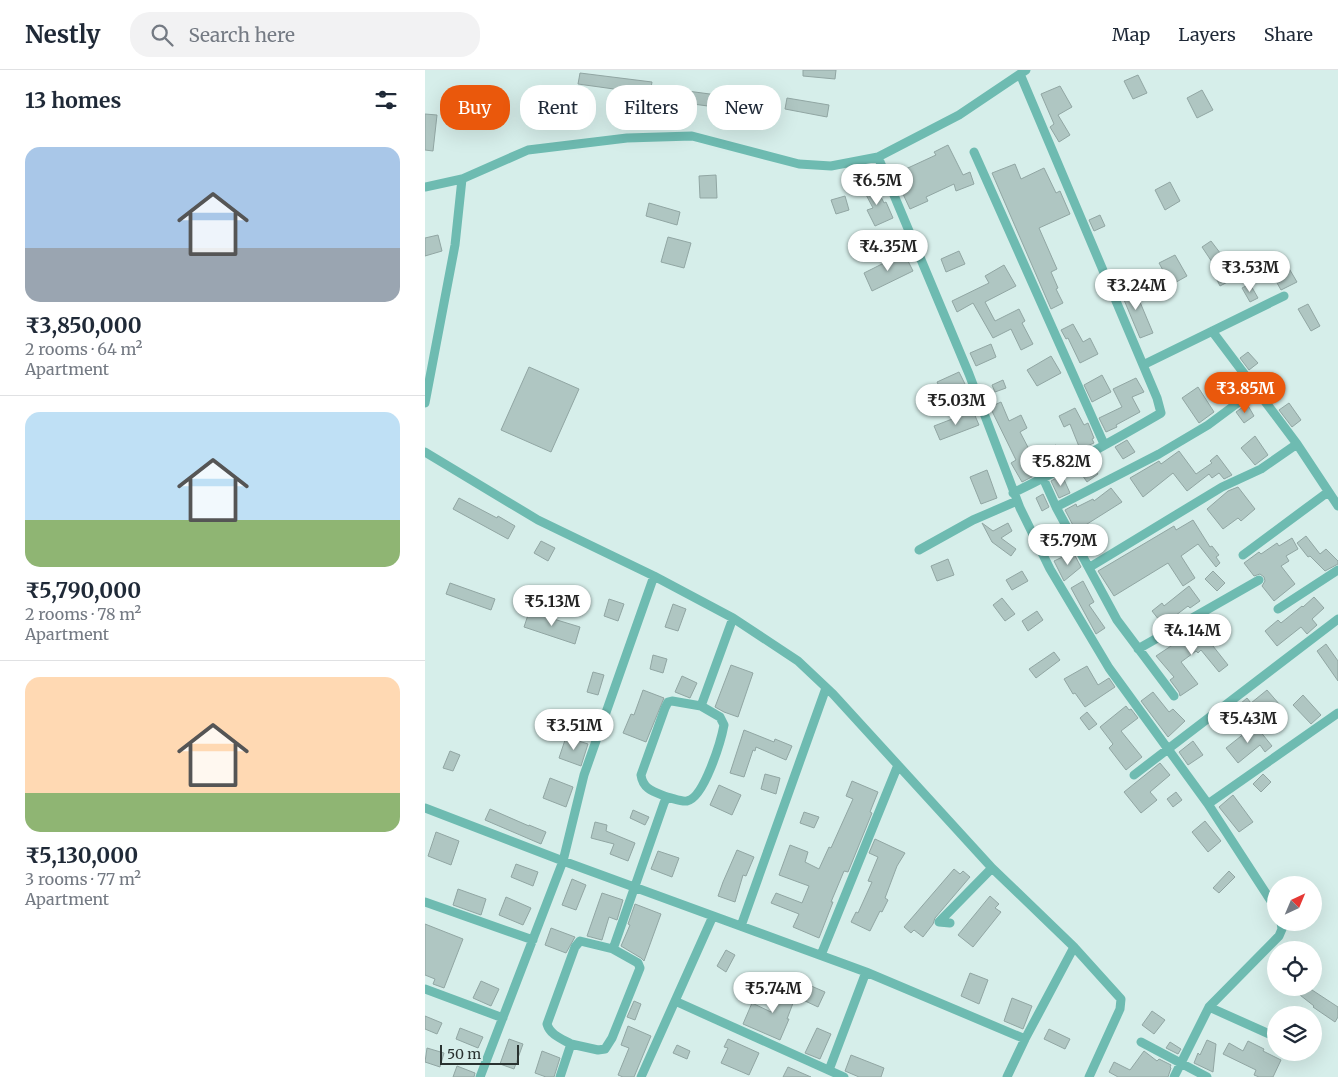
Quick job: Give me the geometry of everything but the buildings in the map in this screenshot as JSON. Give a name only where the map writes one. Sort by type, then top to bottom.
[{"type":"street","points":[[425,187],[462,179],[528,150],[627,138],[692,136],[799,164],[831,166],[878,157],[959,115],[1023,72],[1157,398],[1161,413],[1043,478],[1015,497],[919,550]]},
{"type":"street","points":[[974,152],[1105,444]]},
{"type":"street","points":[[878,157],[969,374],[1015,497],[1050,569],[1109,668],[1208,804],[1267,895]]},
{"type":"street","points":[[425,403],[455,245],[462,179]]},
{"type":"street","points":[[1143,365],[1284,296]]},
{"type":"street","points":[[1212,331],[1297,444],[1338,506]]},
{"type":"street","points":[[1056,507],[1159,454],[1208,425],[1255,390]]},
{"type":"street","points":[[1089,567],[1222,487],[1261,469],[1297,444]]},
{"type":"street","points":[[425,452],[538,520],[654,576],[733,618],[799,661],[992,868],[1074,946],[1121,999],[1120,1009],[1089,1077]]},
{"type":"street","points":[[1043,478],[1056,507],[1117,620],[1174,696]]},
{"type":"street","points":[[1243,555],[1328,492]]},
{"type":"street","points":[[1278,609],[1338,570]]},
{"type":"street","points":[[480,1077],[563,861],[584,775],[654,576]]},
{"type":"street","points":[[1139,649],[1259,580]]},
{"type":"street","points":[[701,706],[733,618]]},
{"type":"street","points":[[1134,775],[1338,620]]},
{"type":"street","points":[[741,926],[826,688]]},
{"type":"street","points":[[668,702],[701,706],[720,717],[724,725],[706,780],[695,797],[686,801],[667,797],[647,789],[642,782],[641,775],[668,702]]},
{"type":"street","points":[[1208,804],[1338,713]]},
{"type":"street","points":[[821,955],[898,765]]},
{"type":"street","points":[[613,949],[667,797]]},
{"type":"street","points":[[425,808],[563,861],[866,972],[1025,1039]]},
{"type":"street","points":[[950,923],[939,922],[992,868]]},
{"type":"street","points":[[425,902],[533,940]]},
{"type":"street","points":[[641,1077],[713,916]]},
{"type":"street","points":[[1174,1077],[1209,1007],[1282,931]]},
{"type":"street","points":[[580,941],[613,949],[638,963],[640,968],[605,1049],[598,1050],[571,1044],[553,1034],[548,1030],[547,1024],[575,947],[580,941]]},
{"type":"street","points":[[1007,1077],[1074,946]]},
{"type":"street","points":[[829,1070],[866,972]]},
{"type":"street","points":[[425,989],[503,1018]]},
{"type":"street","points":[[675,1001],[844,1077]]},
{"type":"street","points":[[1209,1007],[1267,1033]]},
{"type":"street","points":[[1141,1042],[1207,1077]]},
{"type":"street","points":[[560,1077],[571,1044]]}]
